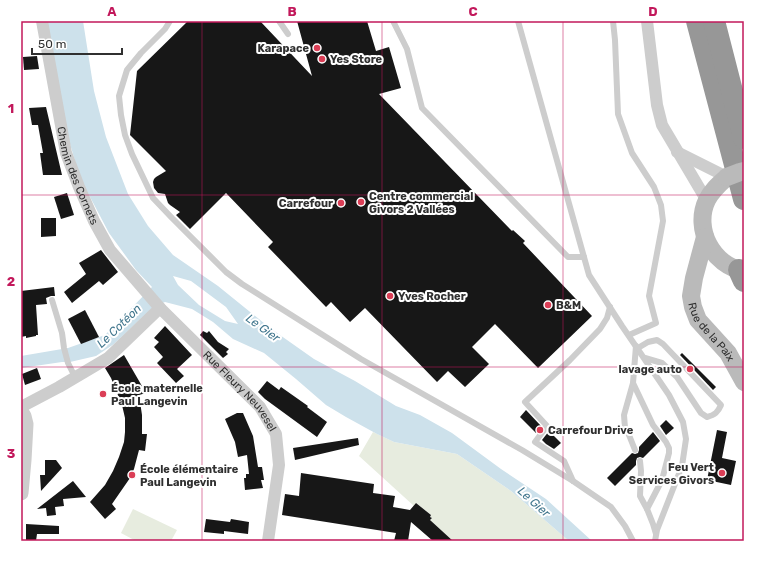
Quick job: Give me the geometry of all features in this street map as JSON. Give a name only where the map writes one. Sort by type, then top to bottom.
[{"type":"highway","points":[[697,21],[744,199]]},
{"type":"highway","points":[[714,21],[744,138]]},
{"type":"main road","points":[[736,174],[719,184],[707,201],[703,215],[703,230],[711,250],[719,258],[739,272]]},
{"type":"main road","name":"Rue de la Paix","points":[[705,237],[694,278],[691,296],[698,320],[728,353],[744,382]]},
{"type":"main road","points":[[694,278],[714,266],[739,272]]},
{"type":"street","name":"Chemin des Cornets","points":[[42,21],[66,154],[79,187],[94,221],[110,250],[160,308]]},
{"type":"street","points":[[647,21],[656,105],[662,126],[707,201]]},
{"type":"street","points":[[677,152],[736,174]]},
{"type":"street","points":[[21,407],[108,358],[160,308]]},
{"type":"street","name":"Rue Fleury Neuvesel","points":[[160,308],[260,407],[276,434],[279,465],[268,541]]},
{"type":"street","points":[[21,411],[26,424],[21,493]]},
{"type":"lane","points":[[170,21],[165,29],[141,53],[127,70],[119,96],[125,135],[132,154],[153,198],[218,264],[232,276],[361,359],[515,446],[573,481],[611,507],[625,526],[633,541]]},
{"type":"lane","points":[[279,21],[288,34]]},
{"type":"lane","points":[[393,21],[407,49],[422,108],[568,257],[584,257]]},
{"type":"lane","points":[[518,21],[589,275],[670,395],[683,422],[686,439],[682,466],[656,538]]},
{"type":"lane","points":[[613,21],[615,35],[618,114],[632,153],[654,187],[661,206],[663,221],[649,296],[656,323],[629,335]]},
{"type":"lane","points":[[52,300],[62,333],[68,363],[75,377]]},
{"type":"lane","points":[[573,481],[564,461],[535,442],[547,426],[525,402],[570,360],[600,328],[607,318],[610,307]]},
{"type":"lane","points":[[637,347],[657,340],[663,344],[721,405],[718,411],[712,416],[707,417],[701,413],[677,377],[662,363],[645,358]]},
{"type":"lane","points":[[635,450],[624,428],[624,415],[632,383],[637,347]]},
{"type":"lane","points":[[632,383],[653,426],[669,448],[663,476],[647,509]]},
{"type":"lane","points":[[640,461],[640,496],[653,524],[656,538]]},
{"type":"shaded area","points":[[373,432],[394,442],[457,454],[511,491],[569,541],[453,541],[430,520],[432,518],[430,517],[431,515],[416,503],[414,506],[359,456]]},
{"type":"shaded area","points":[[133,509],[177,530],[171,541],[136,541],[121,533]]},
{"type":"water","points":[[47,21],[83,21],[94,91],[106,137],[128,194],[148,226],[173,255],[218,286],[270,328],[314,359],[355,381],[396,406],[420,415],[452,433],[501,469],[546,499],[592,541],[569,541],[511,491],[457,454],[394,442],[346,417],[326,405],[264,353],[233,339],[213,322],[192,309],[165,302],[153,307],[114,344],[96,356],[70,362],[21,368],[21,356],[68,348],[105,335],[152,287],[136,270],[109,233],[80,178],[68,137]],"holes":[[[173,276],[191,281],[226,307],[238,324],[225,321],[199,305],[178,285]]]},
{"type":"building","name":"Centre commercial Givors 2 Vallées","points":[[188,21],[260,21],[312,76],[297,21],[367,21],[376,51],[389,47],[401,88],[379,94],[512,231],[513,230],[525,241],[523,243],[592,316],[538,368],[495,324],[472,347],[489,364],[465,387],[448,371],[437,382],[365,308],[350,322],[331,302],[326,307],[268,247],[273,242],[226,193],[190,229],[176,215],[180,212],[168,203],[165,194],[158,193],[154,188],[154,179],[166,171],[130,135],[137,71]]},
{"type":"building","points":[[37,56],[39,69],[24,70],[23,57]]},
{"type":"building","points":[[46,107],[62,175],[43,175],[40,153],[43,153],[38,125],[32,125],[29,108]]},
{"type":"building","points":[[67,193],[74,215],[61,219],[54,197]]},
{"type":"building","points":[[41,218],[56,218],[56,236],[41,237]]},
{"type":"building","points":[[101,250],[118,272],[103,285],[99,281],[72,303],[64,292],[86,274],[79,263]]},
{"type":"building","points":[[54,287],[55,296],[46,298],[47,304],[36,305],[38,335],[26,338],[26,336],[21,337],[21,291]]},
{"type":"building","points":[[85,310],[99,337],[81,344],[68,319]]},
{"type":"building","points":[[165,326],[192,355],[177,369],[184,376],[176,383],[157,363],[163,357],[154,347],[159,342],[154,338]]},
{"type":"building","points":[[203,331],[207,333],[209,331],[218,342],[229,349],[226,352],[228,354],[223,358],[200,335]]},
{"type":"building","points":[[682,353],[716,387],[713,390],[680,355]]},
{"type":"building","points":[[124,355],[146,393],[139,395],[142,415],[142,434],[147,434],[145,451],[139,450],[130,478],[112,504],[116,509],[105,519],[90,502],[105,485],[119,457],[124,442],[125,418],[122,405],[111,378],[105,368]]},
{"type":"building","points":[[37,368],[41,379],[25,385],[22,374]]},
{"type":"building","points":[[267,381],[279,390],[281,387],[308,406],[307,407],[327,422],[317,437],[265,399],[258,392]]},
{"type":"building","points":[[526,410],[541,426],[536,433],[520,417]]},
{"type":"building","points":[[237,413],[243,413],[253,436],[258,467],[262,467],[264,480],[261,480],[263,488],[245,490],[244,478],[246,478],[246,474],[249,474],[247,455],[238,457],[235,442],[225,419]]},
{"type":"building","points":[[666,420],[674,428],[666,435],[660,426]]},
{"type":"building","points":[[717,430],[727,432],[722,458],[736,461],[731,485],[707,480]]},
{"type":"building","points":[[549,431],[561,443],[554,449],[542,440]]},
{"type":"building","points":[[653,432],[660,441],[643,458],[637,458],[636,465],[615,486],[607,478],[632,453],[638,453],[639,447]]},
{"type":"building","points":[[358,438],[359,445],[295,460],[293,448]]},
{"type":"building","points":[[45,460],[56,460],[62,468],[41,491],[40,475],[45,475]]},
{"type":"building","points":[[301,473],[374,484],[373,493],[395,496],[393,507],[410,510],[416,503],[431,515],[430,517],[432,518],[430,520],[453,541],[433,541],[411,522],[408,541],[394,541],[396,533],[282,515],[285,494],[299,496]]},
{"type":"building","points":[[73,481],[86,497],[63,499],[64,506],[55,507],[56,515],[47,516],[46,508],[37,509]]},
{"type":"building","points":[[206,519],[230,522],[231,519],[249,522],[248,534],[224,531],[224,534],[204,532]]},
{"type":"building","points":[[26,524],[59,526],[59,534],[37,534],[36,541],[26,541]]},
{"type":"place","name":"Karapace","points":[[317,48]]},
{"type":"place","name":"Yes Store","points":[[322,59]]},
{"type":"place","name":"Centre commercial Givors 2 Vallées","points":[[361,202]]},
{"type":"place","name":"Carrefour","points":[[341,203]]},
{"type":"place","name":"Yves Rocher","points":[[390,296]]},
{"type":"place","name":"B&M","points":[[548,305]]},
{"type":"place","name":"lavage auto","points":[[690,369]]},
{"type":"place","name":"École maternelle Paul Langevin","points":[[103,394]]},
{"type":"place","name":"Carrefour Drive","points":[[540,430]]},
{"type":"place","name":"Feu Vert Services Givors","points":[[722,473]]},
{"type":"place","name":"École élémentaire Paul Langevin","points":[[132,475]]},
{"type":"water label","name":"Le Cotéon","points":[[119,326]]},
{"type":"water label","name":"Le Gier","points":[[263,328]]},
{"type":"water label","name":"Le Gier","points":[[534,502]]}]
